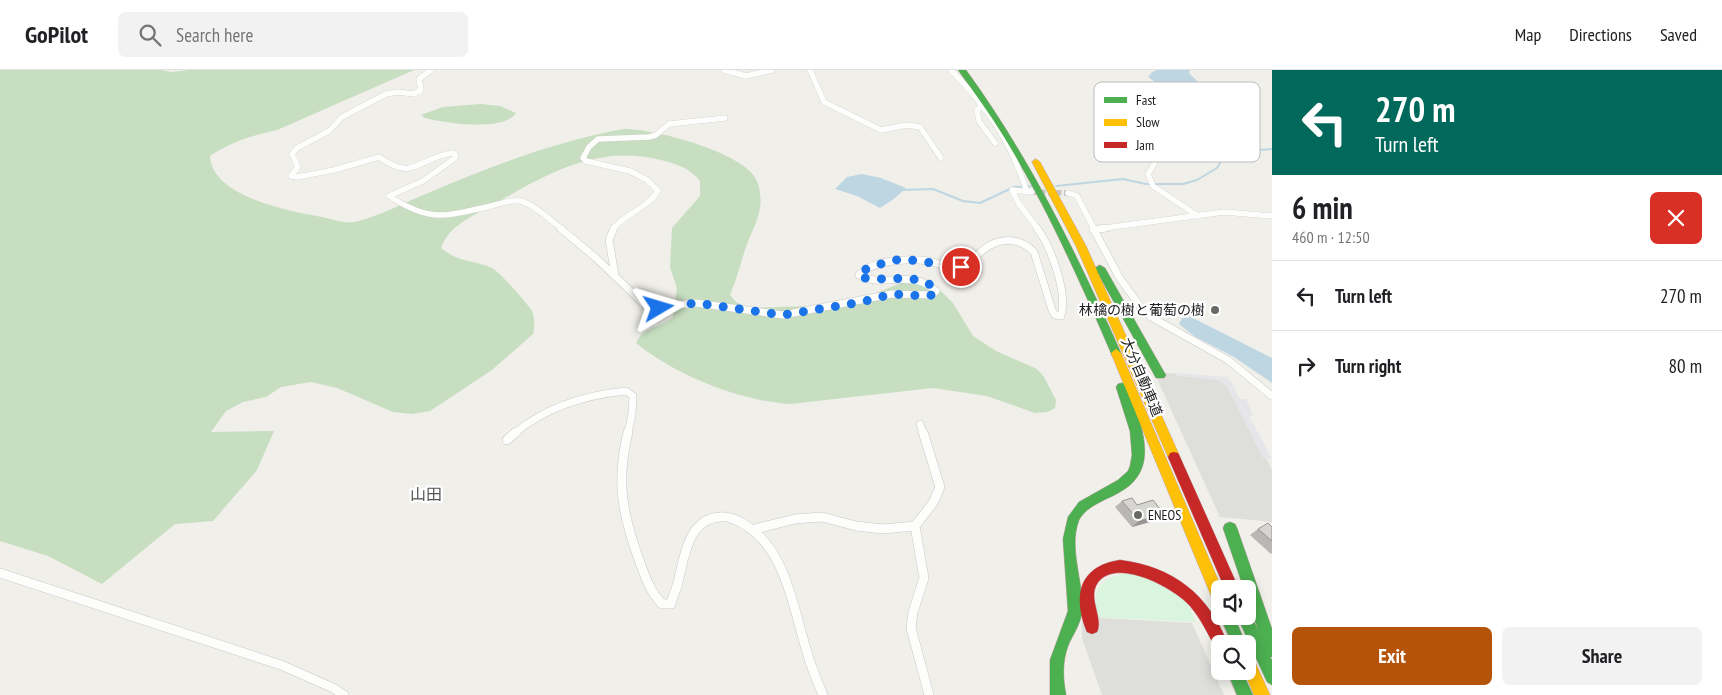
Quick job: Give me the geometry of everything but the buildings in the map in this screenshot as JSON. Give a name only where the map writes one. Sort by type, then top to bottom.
[{"type":"highway","name":"大分自動車道","points":[[962,70],[1004,126],[1040,187],[1070,248],[1125,372],[1212,580]]},
{"type":"highway","name":"大分自動車道","points":[[970,70],[1010,121],[1045,178],[1081,246],[1228,580]]},
{"type":"highway","points":[[1045,178],[1160,375]]},
{"type":"highway","points":[[1058,695],[1055,675],[1056,660],[1060,646],[1072,624],[1075,612],[1070,536],[1076,512],[1095,496],[1123,485],[1131,477],[1139,456],[1125,395],[1070,248]]},
{"type":"highway","points":[[1230,528],[1272,650]]},
{"type":"highway","points":[[1092,627],[1088,600],[1090,585],[1098,576],[1109,569],[1124,567],[1141,569],[1157,574],[1191,596],[1202,610],[1215,635]]},
{"type":"highway","points":[[1248,625],[1272,677]]},
{"type":"highway","points":[[1238,680],[1245,695]]},
{"type":"highway","points":[[1255,680],[1262,695]]},
{"type":"street","points":[[431,70],[419,79],[421,90],[414,94],[398,92],[386,94],[342,117],[329,131],[298,148],[292,154],[298,167],[290,176],[298,177],[334,170],[379,157],[395,168],[402,169],[416,166],[435,157],[453,153],[456,155],[455,158],[423,180],[389,196],[421,215],[432,217],[452,216],[494,205],[521,201],[540,212],[590,250],[644,304],[651,307],[696,303],[783,315],[862,302],[892,294],[932,295],[936,291],[934,288],[921,282],[896,277],[866,280],[859,275],[864,270],[889,261],[903,259],[961,267],[972,264],[983,250],[993,244],[1008,239],[1017,240],[1028,245],[1034,252],[1052,310],[1055,314],[1061,316],[1064,310],[1057,275],[1045,241],[1012,190],[1027,189],[1013,154],[968,86],[951,70]]},
{"type":"street","points":[[724,70],[746,76],[772,70]]},
{"type":"street","points":[[810,70],[824,102],[881,130],[908,125],[920,127],[941,158]]},
{"type":"street","points":[[981,106],[977,110],[977,116],[995,143]]},
{"type":"street","points":[[615,275],[609,239],[618,224],[650,200],[658,191],[656,185],[621,168],[590,164],[584,161],[584,154],[593,142],[598,139],[649,137],[656,135],[668,124],[725,118]]},
{"type":"street","points":[[1156,162],[1148,174],[1153,186],[1198,216]]},
{"type":"street","points":[[1068,193],[1078,196],[1093,230],[1127,289],[1149,316],[1173,331],[1226,358],[1252,377],[1272,396]]},
{"type":"street","points":[[1093,230],[1224,212],[1272,216]]},
{"type":"street","points":[[506,440],[538,416],[578,400],[626,391],[633,396],[633,410],[621,468],[621,492],[625,515],[637,554],[653,595],[662,604],[671,604],[684,548],[689,538],[700,525],[716,516],[740,521],[754,530],[776,562],[788,589],[806,652],[822,695]]},
{"type":"street","points":[[920,424],[940,486],[938,495],[915,526],[924,578],[913,612],[911,628],[929,695]]},
{"type":"street","points":[[754,530],[795,519],[822,517],[856,526],[874,528],[915,526]]},
{"type":"street","points":[[0,572],[281,665],[333,688],[344,695]]},
{"type":"green space","points":[[0,70],[161,70],[171,72],[190,70],[414,70],[277,130],[234,143],[210,156],[214,170],[224,182],[254,200],[291,211],[347,222],[355,222],[373,216],[516,158],[585,137],[625,129],[658,133],[698,144],[734,160],[748,169],[756,179],[759,188],[761,201],[759,214],[730,295],[736,302],[748,308],[845,305],[909,280],[925,282],[942,292],[953,303],[973,336],[996,351],[1037,369],[1044,377],[1056,400],[1055,408],[1048,412],[1035,413],[987,396],[933,388],[790,404],[771,402],[730,392],[669,366],[636,343],[648,330],[673,317],[677,288],[670,267],[672,228],[700,196],[700,181],[693,173],[665,161],[641,156],[597,158],[556,171],[472,216],[450,233],[441,248],[460,259],[492,268],[507,281],[532,311],[534,322],[533,334],[492,370],[430,411],[412,414],[393,412],[337,388],[311,382],[281,387],[266,397],[243,402],[226,411],[211,432],[274,431],[257,470],[213,521],[175,524],[102,584],[48,556],[0,541]]},
{"type":"green space","points":[[481,104],[500,106],[516,113],[509,119],[487,124],[459,124],[425,118],[421,115],[443,107]]},
{"type":"green space","points":[[1133,573],[1149,577],[1187,602],[1196,622],[1096,617],[1096,597],[1101,584],[1113,577]]},
{"type":"shaded area","points":[[1154,372],[1227,378],[1272,470],[1272,522],[1220,517]]},
{"type":"shaded area","points":[[1176,373],[1228,377],[1240,399],[1246,399],[1253,415],[1249,416],[1272,459],[1263,458],[1227,387],[1217,380],[1177,376]]},
{"type":"shaded area","points":[[1082,617],[1192,623],[1211,666],[1211,680],[1217,680],[1224,695],[1102,695],[1082,638]]},
{"type":"water","points":[[1157,70],[1190,70],[1189,73],[1198,82],[1154,82],[1148,77]]},
{"type":"water","points":[[862,174],[881,178],[906,188],[880,208],[857,196],[835,189],[847,177]]},
{"type":"water","points":[[1191,317],[1272,358],[1272,383],[1234,357],[1194,336],[1179,324],[1182,318]]},
{"type":"waterway","points":[[1260,150],[1272,149]]},
{"type":"waterway","points":[[1056,186],[1123,179],[1146,184],[1183,184],[1197,180],[1217,168],[1221,162]]},
{"type":"waterway","points":[[902,190],[933,189],[963,201],[980,203],[1014,187],[1034,186]]},
{"type":"tunnel","points":[[1032,192],[1068,193]]},
{"type":"traffic: fast","points":[[962,70],[1008,137],[1048,207],[1116,353]]},
{"type":"traffic: fast","points":[[1100,268],[1160,375]]},
{"type":"traffic: fast","points":[[1058,695],[1056,680],[1057,660],[1075,611],[1069,539],[1074,517],[1087,503],[1126,481],[1132,475],[1136,466],[1138,455],[1136,431],[1122,387]]},
{"type":"traffic: fast","points":[[1230,528],[1272,650]]},
{"type":"traffic: fast","points":[[1231,625],[1235,635]]},
{"type":"traffic: fast","points":[[1248,625],[1272,677]]},
{"type":"traffic: fast","points":[[1238,680],[1245,695]]},
{"type":"traffic: slow","points":[[1036,162],[1081,246],[1174,457]]},
{"type":"traffic: slow","points":[[1116,353],[1212,580]]},
{"type":"traffic: slow","points":[[1255,680],[1262,695]]},
{"type":"traffic: jam","points":[[1174,457],[1228,580]]},
{"type":"traffic: jam","points":[[1092,627],[1087,599],[1088,589],[1095,576],[1106,569],[1120,567],[1152,574],[1180,588],[1204,612],[1216,635]]},
{"type":"place","name":"林檎の樹と葡萄の樹","points":[[1215,310]]},
{"type":"place","name":"ENEOS","points":[[1138,515]]},
{"type":"district","name":"山田","points":[[426,494]]},
{"type":"route","points":[[659,308],[696,303],[772,315],[783,315],[816,308],[862,302],[892,294],[925,296],[932,295],[936,291],[929,284],[896,277],[866,280],[860,278],[859,275],[864,270],[889,261],[903,259],[961,267]]}]
